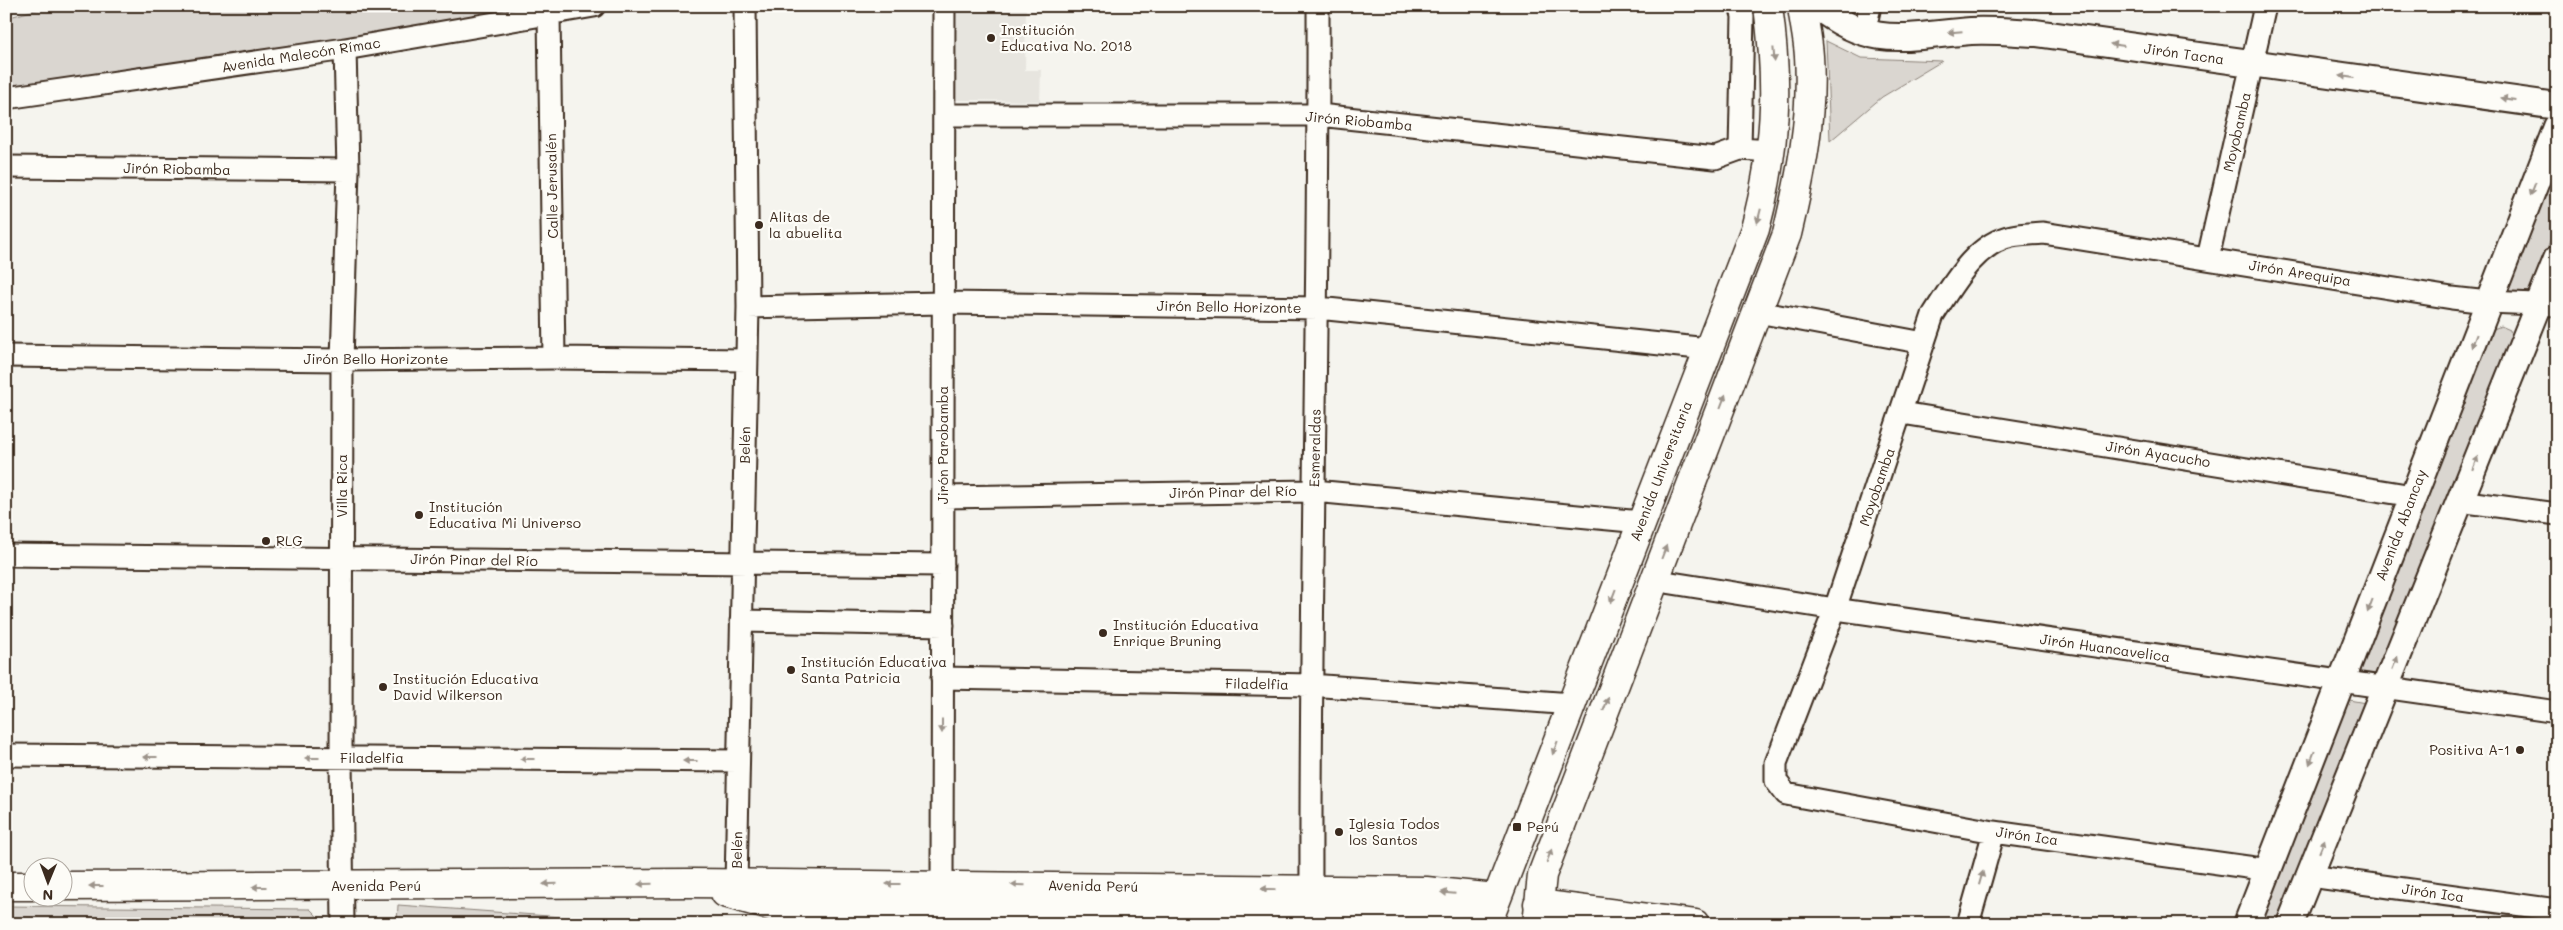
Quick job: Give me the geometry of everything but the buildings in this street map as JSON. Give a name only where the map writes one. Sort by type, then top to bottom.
[{"type":"main road","name":"Avenida Universitaria","points":[[1487,924],[1755,229],[1765,192],[1775,112],[1775,56],[1768,6]]},
{"type":"main road","points":[[1695,924],[1537,914],[1542,875],[1653,580],[1787,234],[1802,171],[1809,111],[1809,55],[1802,6]]},
{"type":"main road","name":"Avenida Perú","points":[[72,886],[690,883],[942,884],[1311,889],[1426,892],[1496,898]]},
{"type":"main road","name":"Avenida Perú","points":[[690,883],[781,908],[1428,918],[1474,924]]},
{"type":"main road","points":[[6,886],[22,886]]},
{"type":"street","name":"Avenida Malecón Rímac","points":[[6,98],[345,49],[594,6]]},
{"type":"street","name":"Belén","points":[[736,884],[748,307],[745,6]]},
{"type":"street","name":"Jirón Parobamba","points":[[942,884],[944,6]]},
{"type":"street","name":"Esmeraldas","points":[[1311,889],[1310,685],[1318,308],[1318,6]]},
{"type":"street","points":[[1740,6],[1743,16],[1740,149]]},
{"type":"street","name":"Jirón Tacna","points":[[1817,6],[1843,25],[1864,34],[1908,37],[1973,31],[2036,33],[2557,106]]},
{"type":"street","points":[[1864,34],[1870,6]]},
{"type":"street","name":"Moyobamba","points":[[2208,258],[2265,6]]},
{"type":"street","name":"Calle Jerusalén","points":[[549,14],[554,358]]},
{"type":"street","name":"Villa Rica","points":[[343,924],[341,758],[342,360],[348,170],[345,49]]},
{"type":"street","name":"Jirón Riobamba","points":[[944,115],[1319,116],[1716,158],[1740,149],[1771,151]]},
{"type":"street","name":"Avenida Abancay","points":[[2247,924],[2557,128]]},
{"type":"street","name":"Jirón Riobamba","points":[[6,167],[348,170]]},
{"type":"street","name":"Moyobamba","points":[[1786,794],[1776,781],[1776,763],[1835,609],[1902,413],[1933,315],[1961,271],[1984,250],[2010,236],[2043,233]]},
{"type":"street","name":"Jirón Arequipa","points":[[2043,233],[2488,302],[2547,305]]},
{"type":"street","points":[[2290,924],[2460,501],[2547,305],[2557,259]]},
{"type":"street","name":"Jirón Bello Horizonte","points":[[748,307],[943,303],[1318,308],[1708,348]]},
{"type":"street","points":[[1758,312],[1924,343]]},
{"type":"street","name":"Jirón Bello Horizonte","points":[[6,356],[342,360],[554,358],[746,360]]},
{"type":"street","name":"Jirón Ayacucho","points":[[1902,413],[2413,496]]},
{"type":"street","name":"Jirón Pinar del Río","points":[[943,497],[1314,491],[1641,522]]},
{"type":"street","points":[[2460,501],[2557,514]]},
{"type":"street","name":"Jirón Pinar del Río","points":[[6,555],[943,565]]},
{"type":"street","name":"Jirón Huancavelica","points":[[1653,580],[1835,609],[2557,712]]},
{"type":"street","points":[[741,622],[943,625]]},
{"type":"street","name":"Filadelfia","points":[[942,678],[1310,685],[1572,704]]},
{"type":"street","name":"Filadelfia","points":[[6,755],[738,761]]},
{"type":"street","name":"Jirón Ica","points":[[1786,794],[1994,832],[2269,870]]},
{"type":"street","points":[[1968,924],[1994,832]]},
{"type":"street","name":"Jirón Ica","points":[[2310,876],[2557,910]]},
{"type":"shaded area","points":[[50,6],[554,6],[6,91],[6,18]]},
{"type":"shaded area","name":"Institución Educativa No. 2018","points":[[957,6],[1026,6],[1025,70],[1041,70],[1040,101],[956,100]]},
{"type":"shaded area","points":[[1826,41],[1861,58],[1942,61],[1882,97],[1830,141]]},
{"type":"shaded area","points":[[2557,158],[2557,223],[2528,297],[2505,292]]},
{"type":"shaded area","points":[[2501,326],[2510,330],[2512,339],[2379,682],[2357,677],[2445,439],[2491,330]]},
{"type":"shaded area","points":[[2349,700],[2371,704],[2285,924],[2258,924]]},
{"type":"shaded area","points":[[398,905],[658,924],[397,924]]},
{"type":"shaded area","points":[[6,906],[22,906],[22,908],[72,907],[310,909],[316,915],[319,922],[6,924]]},
{"type":"place","name":"Institución Educativa No. 2018","points":[[991,38]]},
{"type":"place","name":"Alitas de la abuelita","points":[[759,225]]},
{"type":"place","name":"Institución Educativa Mi Universo","points":[[419,515]]},
{"type":"place","name":"RLG","points":[[266,541]]},
{"type":"place","name":"Institución Educativa Enrique Bruning","points":[[1103,633]]},
{"type":"place","name":"Institución Educativa Santa Patricia","points":[[791,670]]},
{"type":"place","name":"Institución Educativa David Wilkerson","points":[[383,687]]},
{"type":"place","name":"Positiva A-1","points":[[2520,750]]},
{"type":"place","name":"Perú","points":[[1517,827]]},
{"type":"place","name":"Iglesia Todos los Santos","points":[[1339,832]]}]
